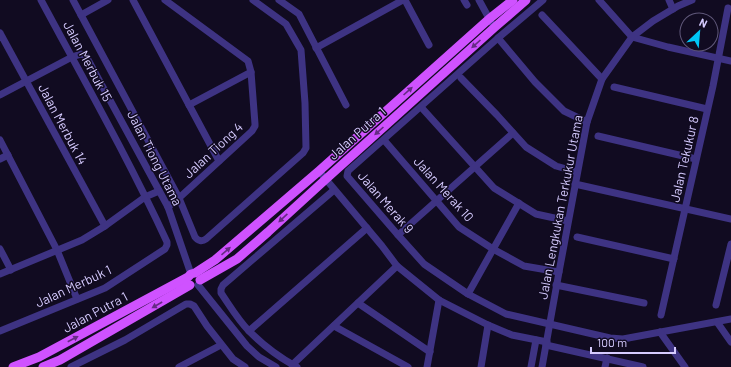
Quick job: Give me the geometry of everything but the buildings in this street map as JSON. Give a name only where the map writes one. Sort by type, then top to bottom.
[{"type":"main road","name":"Jalan Putra 1","points":[[43,367],[60,360],[194,279],[319,171],[489,19],[513,0]]},
{"type":"main road","name":"Jalan Putra 1","points":[[13,367],[39,358],[194,279],[237,259],[495,26],[526,0]]},
{"type":"street","name":"Jalan Merbuk 15","points":[[42,0],[114,135],[145,197]]},
{"type":"street","points":[[73,0],[179,198],[195,237],[200,241],[303,153],[306,148],[305,103],[301,50],[286,24],[253,0]]},
{"type":"street","points":[[81,15],[108,0]]},
{"type":"street","points":[[132,0],[219,161]]},
{"type":"street","name":"Jalan Tiong 4","points":[[165,0],[246,59],[250,64],[252,72],[255,126],[252,131],[168,207]]},
{"type":"street","points":[[279,0],[299,14],[346,105]]},
{"type":"street","points":[[316,48],[404,0],[429,45]]},
{"type":"street","points":[[479,0],[489,19],[495,26]]},
{"type":"street","name":"Jalan Merak 9","points":[[543,0],[348,171],[348,177],[424,264],[468,294],[506,314],[624,340],[731,319]]},
{"type":"street","points":[[599,0],[632,37],[731,61]]},
{"type":"street","points":[[669,0],[673,9]]},
{"type":"street","name":"Jalan Lengkukan Terkukur Utama","points":[[542,367],[587,122],[602,79],[632,37],[653,21],[692,0]]},
{"type":"street","name":"Jalan Tekukur 8","points":[[661,315],[708,109],[728,8]]},
{"type":"street","points":[[542,14],[602,79]]},
{"type":"street","name":"Jalan Merbuk 14","points":[[0,33],[105,226]]},
{"type":"street","points":[[498,38],[535,82],[564,111],[587,122]]},
{"type":"street","name":"Jalan Tiong Utama","points":[[72,57],[84,54],[88,58],[168,207],[194,279],[247,346],[259,357],[276,367]]},
{"type":"street","points":[[0,95],[72,57]]},
{"type":"street","points":[[189,105],[252,72]]},
{"type":"street","points":[[461,78],[526,148],[556,166],[577,172]]},
{"type":"street","points":[[614,87],[708,109]]},
{"type":"street","points":[[421,107],[494,188],[536,214],[568,221]]},
{"type":"street","points":[[398,235],[513,133]]},
{"type":"street","points":[[598,136],[696,159]]},
{"type":"street","points":[[0,140],[57,250],[77,299]]},
{"type":"street","name":"Jalan Merak 10","points":[[384,140],[459,227],[493,250],[524,266],[559,272]]},
{"type":"street","points":[[0,159],[8,155]]},
{"type":"street","points":[[319,171],[397,266],[439,300],[488,325],[512,335],[643,367]]},
{"type":"street","points":[[575,184],[731,219]]},
{"type":"street","points":[[334,190],[223,285],[221,293],[249,331],[268,348],[294,366],[397,266]]},
{"type":"street","points":[[0,274],[82,240],[105,226],[145,197],[159,191]]},
{"type":"street","name":"Jalan Merbuk 1","points":[[0,332],[105,288],[165,249],[167,242],[145,197]]},
{"type":"street","points":[[468,294],[519,203]]},
{"type":"street","points":[[249,331],[367,228]]},
{"type":"street","points":[[577,237],[674,259]]},
{"type":"street","points":[[716,305],[731,244]]},
{"type":"street","points":[[0,249],[11,270]]},
{"type":"street","points":[[556,285],[644,303]]},
{"type":"street","points":[[427,367],[439,300]]},
{"type":"street","points":[[358,303],[430,352]]},
{"type":"street","points":[[71,367],[125,340],[186,304],[194,306],[221,345],[233,359],[245,367]]},
{"type":"street","points":[[716,322],[731,342]]},
{"type":"street","points":[[481,367],[488,325]]},
{"type":"street","points":[[334,326],[408,367]]},
{"type":"street","points":[[660,332],[685,367]]},
{"type":"street","points":[[531,367],[536,340]]},
{"type":"street","points":[[179,367],[221,345]]},
{"type":"street","points":[[39,358],[43,367]]},
{"type":"street","points":[[605,367],[607,358]]}]
